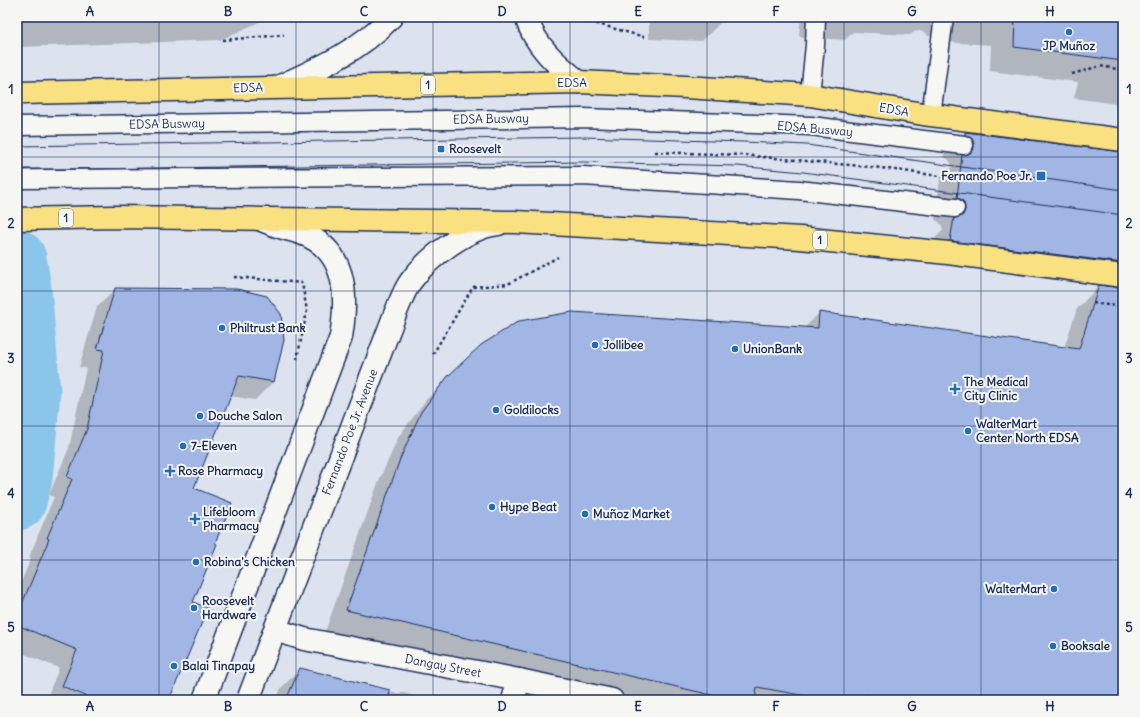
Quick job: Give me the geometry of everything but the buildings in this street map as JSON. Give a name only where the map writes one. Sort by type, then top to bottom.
[{"type":"highway","name":"EDSA","points":[[17,93],[579,82],[810,95],[931,116],[1123,140]]},
{"type":"highway","name":"1","points":[[17,219],[114,217],[515,222],[800,238],[948,253],[1123,276]]},
{"type":"main road","points":[[278,87],[324,65],[358,46],[391,17]]},
{"type":"main road","points":[[526,17],[538,43],[544,52],[579,82]]},
{"type":"main road","points":[[204,700],[341,337],[343,324],[345,299],[342,281],[337,262],[330,253],[311,237],[257,219]]},
{"type":"main road","name":"Fernando Poe Jr. Avenue","points":[[248,700],[395,314],[410,282],[437,254],[465,235],[491,224],[515,222]]},
{"type":"main road","name":"Dangay Street","points":[[275,630],[516,690],[612,700]]},
{"type":"lane","points":[[810,95],[816,17]]},
{"type":"lane","points":[[931,116],[944,17]]},
{"type":"lane","name":"EDSA Busway","points":[[17,126],[584,118],[811,126],[964,145]]},
{"type":"lane","points":[[17,179],[583,176],[800,190],[955,208]]},
{"type":"path","points":[[573,17],[644,37]]},
{"type":"path","points":[[223,40],[284,35]]},
{"type":"path","points":[[1072,74],[1100,66],[1123,70]]},
{"type":"path","points":[[655,152],[742,155],[881,168],[948,177]]},
{"type":"path","points":[[434,354],[473,287],[508,284],[558,257]]},
{"type":"path","points":[[234,277],[302,283],[307,311],[297,359]]},
{"type":"path","points":[[1093,304],[1123,308]]},
{"type":"path","points":[[864,700],[865,695],[894,700]]},
{"type":"waterway","points":[[17,259],[22,289],[31,392],[23,478],[17,501]]},
{"type":"tram line","points":[[17,146],[583,137],[744,142],[807,145],[1123,190]]},
{"type":"tram line","points":[[17,170],[583,162],[737,166],[803,172],[1123,215]]},
{"type":"place","name":"JP Muñoz","points":[[1069,32]]},
{"type":"place","name":"Roosevelt","points":[[441,149]]},
{"type":"place","name":"Fernando Poe Jr.","points":[[1041,176]]},
{"type":"place","name":"Philtrust Bank","points":[[222,328]]},
{"type":"place","name":"Jollibee","points":[[595,345]]},
{"type":"place","name":"UnionBank","points":[[735,349]]},
{"type":"place","name":"The Medical City Clinic","points":[[955,389]]},
{"type":"place","name":"Goldilocks","points":[[496,410]]},
{"type":"place","name":"Douche Salon","points":[[200,416]]},
{"type":"place","name":"WalterMart Center North EDSA","points":[[968,431]]},
{"type":"place","name":"7-Eleven","points":[[183,446]]},
{"type":"place","name":"Rose Pharmacy","points":[[170,471]]},
{"type":"place","name":"Hype Beat","points":[[492,507]]},
{"type":"place","name":"Muñoz Market","points":[[585,514]]},
{"type":"place","name":"Lifebloom Pharmacy","points":[[195,519]]},
{"type":"place","name":"Robina's Chicken","points":[[196,562]]},
{"type":"place","name":"WalterMart","points":[[1054,589]]},
{"type":"place","name":"Roosevelt Hardware","points":[[194,608]]},
{"type":"place","name":"Booksale","points":[[1053,646]]},
{"type":"place","name":"Balai Tinapay","points":[[174,666]]}]
